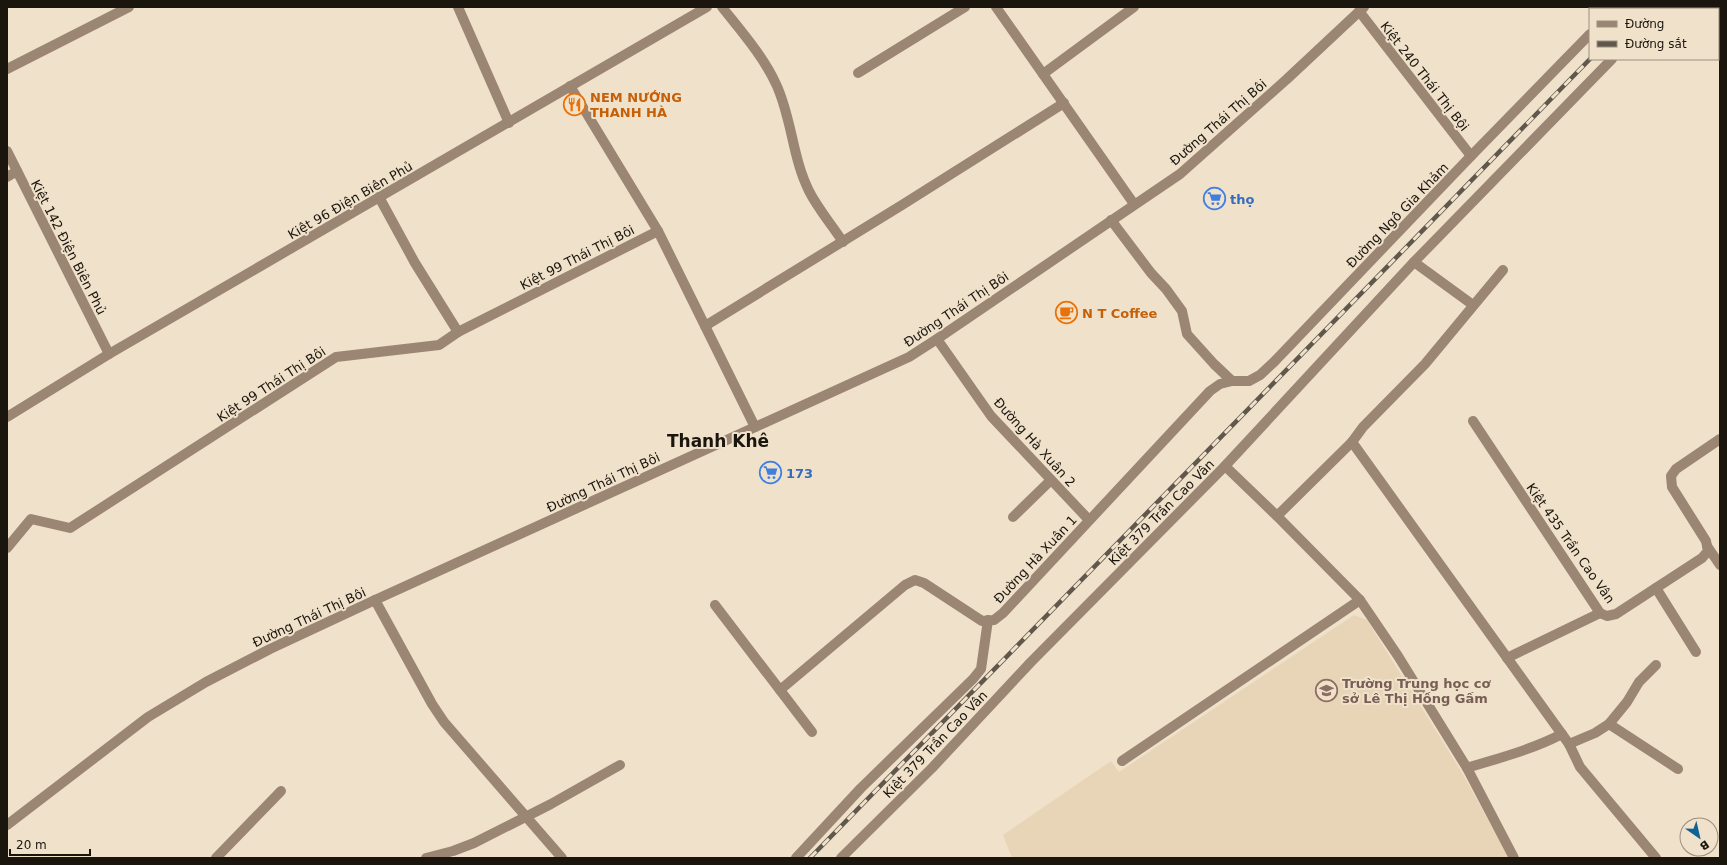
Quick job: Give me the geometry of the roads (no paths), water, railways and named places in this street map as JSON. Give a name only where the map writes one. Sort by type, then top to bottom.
[{"type":"street","points":[[7,69],[130,7]]},
{"type":"street","points":[[458,7],[509,123]]},
{"type":"street","name":"Kiệt 96 Điện Biên Phủ","points":[[7,417],[109,354],[509,123],[706,7]]},
{"type":"street","points":[[722,7],[761,58],[776,84],[788,119],[797,158],[809,191],[843,242]]},
{"type":"street","points":[[858,73],[965,7]]},
{"type":"street","points":[[996,7],[1134,204]]},
{"type":"street","points":[[1043,74],[1134,7]]},
{"type":"street","name":"Kiệt 240 Thái Thị Bội","points":[[1362,9],[1471,156]]},
{"type":"street","name":"Đường Thái Thị Bôi","points":[[7,825],[148,717],[206,682],[270,649],[375,600],[909,356],[937,339],[1180,174],[1287,79],[1362,9]]},
{"type":"street","name":"Đường Ngô Gia Khảm","points":[[1210,391],[1220,384],[1232,381],[1249,381],[1260,375],[1274,362],[1589,35]]},
{"type":"street","points":[[1225,466],[1414,262],[1611,60]]},
{"type":"street","points":[[570,86],[658,231],[755,427]]},
{"type":"street","points":[[705,326],[843,242],[1064,103]]},
{"type":"street","name":"Kiệt 142 Điện Biên Phủ","points":[[7,151],[109,354]]},
{"type":"street","points":[[7,176],[17,171]]},
{"type":"street","points":[[379,197],[415,263],[458,332]]},
{"type":"street","points":[[1111,220],[1182,311],[1187,334],[1214,364],[1232,381]]},
{"type":"street","name":"Kiệt 99 Thái Thị Bôi","points":[[7,548],[31,519],[70,528],[336,356],[439,345],[458,332],[658,231]]},
{"type":"street","points":[[1414,262],[1473,305]]},
{"type":"street","points":[[1277,516],[1352,442],[1363,427],[1425,364],[1502,270]]},
{"type":"street","name":"Đường Hà Xuân 2","points":[[937,339],[991,416],[1089,520]]},
{"type":"street","name":"Đường Hà Xuân 1","points":[[988,620],[994,620],[1003,613],[1210,391]]},
{"type":"street","name":"Kiệt 435 Trần Cao Vân","points":[[1473,421],[1600,613],[1607,616],[1616,614],[1702,558],[1708,551],[1707,546]]},
{"type":"street","points":[[1720,439],[1676,468],[1671,476],[1672,487],[1720,565]]},
{"type":"street","points":[[1352,442],[1562,734],[1580,766],[1656,858]]},
{"type":"street","name":"Kiệt 379 Trần Cao Vân","points":[[841,858],[937,763],[1030,663],[1225,466],[1360,600],[1398,656],[1467,768],[1514,858]]},
{"type":"street","points":[[1013,517],[1051,480]]},
{"type":"street","points":[[780,690],[905,585],[915,580],[924,583],[982,621],[988,620],[981,669],[973,679],[861,788],[796,858]]},
{"type":"street","points":[[1656,588],[1696,652]]},
{"type":"street","points":[[375,600],[432,704],[444,722],[562,858]]},
{"type":"street","points":[[1122,761],[1360,600]]},
{"type":"street","points":[[715,605],[812,732]]},
{"type":"street","points":[[1507,658],[1600,613]]},
{"type":"street","points":[[1569,744],[1595,733],[1609,724],[1627,702],[1639,682],[1656,665]]},
{"type":"street","points":[[1609,724],[1678,769]]},
{"type":"street","points":[[1467,768],[1496,760],[1542,744],[1562,734]]},
{"type":"street","points":[[426,858],[453,851],[467,845],[527,816],[620,765]]},
{"type":"street","points":[[216,858],[282,791]]},
{"type":"railway","points":[[810,858],[1589,60]]},
{"type":"place","name":"NEM NƯỚNG THANH HÀ","points":[[575,104]]},
{"type":"place","name":"thọ","points":[[1215,199]]},
{"type":"place","name":"N T Coffee","points":[[1067,313]]},
{"type":"place","name":"173","points":[[771,473]]},
{"type":"place","name":"Trường Trung học cơ sở Lê Thị Hồng Gấm","points":[[1326,690]]},
{"type":"district","name":"Thanh Khê","points":[[718,441]]}]
